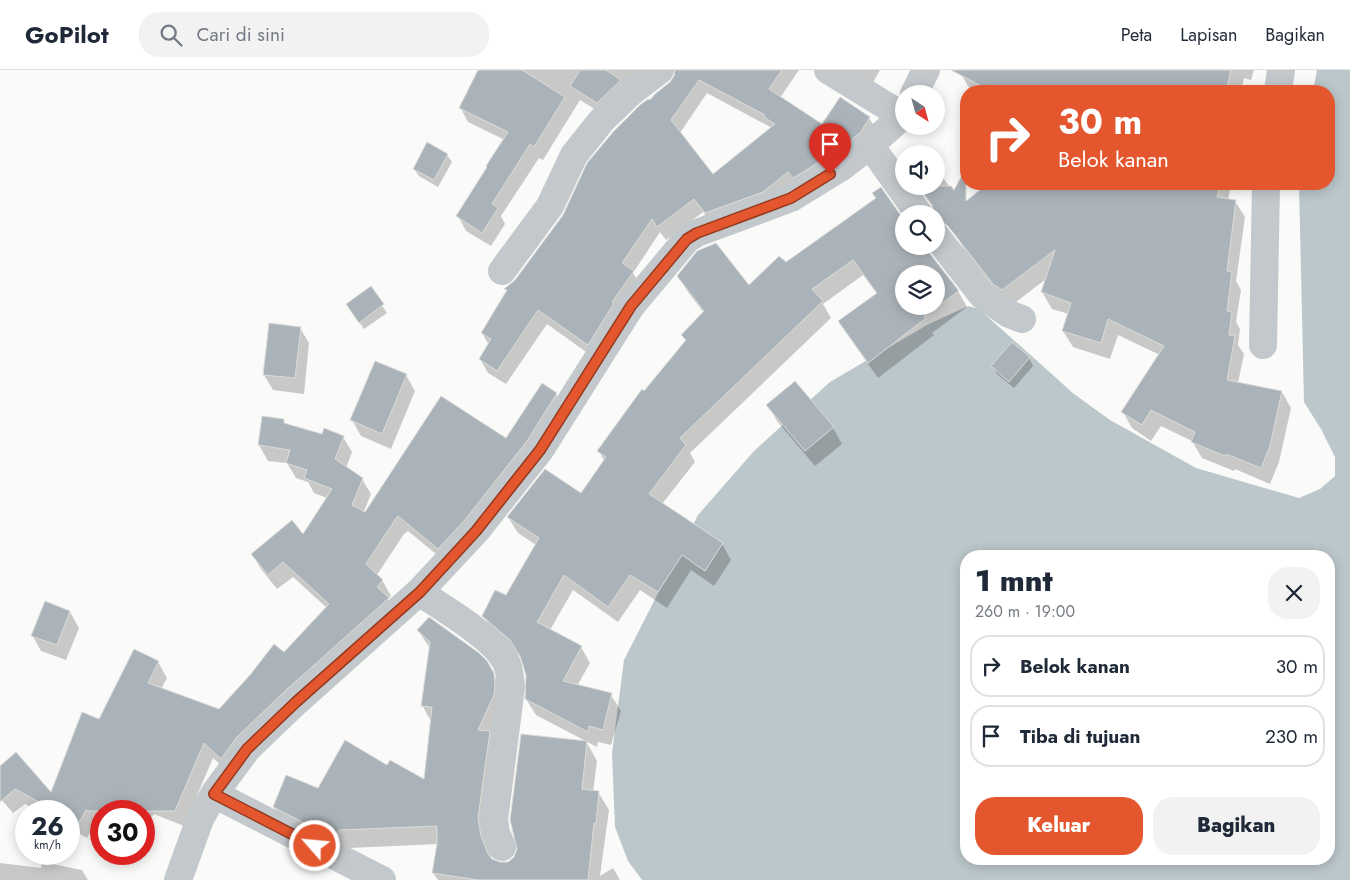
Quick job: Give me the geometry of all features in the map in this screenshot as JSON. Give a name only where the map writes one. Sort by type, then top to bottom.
[{"type":"street","points":[[502,271],[550,206],[574,155],[602,120],[630,93],[660,70]]},
{"type":"street","points":[[828,70],[895,110]]},
{"type":"street","points":[[918,85],[926,70]]},
{"type":"street","points":[[1279,85],[1281,70]]},
{"type":"street","points":[[178,880],[200,819],[214,794],[247,749],[296,702],[420,592],[476,531],[540,450],[631,306],[687,239],[697,233],[791,198],[843,166],[895,123]]},
{"type":"street","points":[[870,145],[913,205]]},
{"type":"street","points":[[1264,344],[1266,190]]},
{"type":"street","points":[[945,248],[982,295],[1009,314],[1022,319]]},
{"type":"street","points":[[420,592],[489,641],[506,661],[511,687],[494,820],[496,833],[502,848]]},
{"type":"street","points":[[214,794],[382,880]]},
{"type":"shaded area","points":[[1317,70],[1350,70],[1350,880],[642,880],[628,861],[615,827],[612,753],[624,660],[698,515],[754,451],[830,382],[927,325],[968,306],[979,309],[1074,394],[1110,420],[1196,468],[1299,498],[1320,489],[1335,476],[1335,457],[1321,429],[1304,402],[1299,190],[1335,190],[1335,85],[1314,85]]},
{"type":"building","points":[[478,70],[522,70],[565,97],[534,147],[530,144],[492,204],[498,208],[482,233],[456,216],[508,132],[459,108]]},
{"type":"building","points":[[580,70],[606,70],[621,80],[597,103],[570,86]]},
{"type":"building","points":[[675,70],[782,70],[769,89],[822,124],[840,97],[870,117],[860,133],[834,153],[793,178],[788,172],[763,192],[705,213],[694,199],[657,227],[652,219],[622,263],[634,271],[612,302],[614,303],[588,345],[538,310],[497,371],[479,359],[491,339],[481,333],[507,290],[504,289],[515,280],[563,215],[587,163],[614,131],[640,105],[648,99],[650,100],[674,76]],"holes":[[[699,80],[765,115],[764,117],[775,124],[713,174],[671,120]]]},
{"type":"building","points":[[951,70],[1231,70],[1227,85],[980,85]]},
{"type":"building","points":[[427,142],[448,154],[434,180],[413,169]]},
{"type":"building","points":[[960,179],[960,190],[966,190],[966,201],[980,190],[1219,190],[1217,197],[1236,200],[1227,271],[1232,272],[1227,311],[1232,312],[1229,335],[1235,336],[1227,380],[1282,391],[1270,446],[1261,468],[1191,442],[1195,432],[1151,410],[1142,425],[1121,412],[1164,346],[1108,319],[1101,343],[1062,331],[1071,303],[1041,292],[1055,250],[1002,290],[993,284],[945,224],[945,205],[932,205],[925,195],[945,195],[945,186],[951,186],[954,190]]},
{"type":"building","points":[[881,187],[895,207],[895,255],[931,255],[939,265],[895,265],[895,315],[925,315],[924,316],[926,318],[868,363],[838,321],[877,293],[853,260],[812,289],[823,301],[680,438],[686,445],[649,494],[723,543],[705,571],[682,555],[658,592],[630,575],[608,607],[564,575],[537,622],[582,646],[563,681],[612,693],[603,730],[589,726],[588,732],[525,699],[526,675],[520,656],[510,640],[482,616],[495,590],[506,595],[539,538],[507,517],[545,469],[581,493],[606,457],[597,451],[642,389],[644,391],[686,340],[681,335],[704,311],[677,276],[697,251],[716,243],[749,285],[779,256],[786,262],[876,198],[872,193]]},
{"type":"building","points":[[945,273],[959,291],[945,301]]},
{"type":"building","points":[[371,286],[384,304],[359,323],[346,304]]},
{"type":"building","points":[[269,323],[301,327],[295,378],[263,375]]},
{"type":"building","points":[[1012,342],[1030,357],[1009,382],[991,366]]},
{"type":"building","points":[[375,361],[407,374],[382,434],[350,420]]},
{"type":"building","points":[[795,381],[834,427],[805,451],[766,405]]},
{"type":"building","points":[[542,383],[557,393],[527,441],[464,521],[438,549],[398,516],[396,518],[366,564],[383,580],[377,587],[389,598],[285,691],[236,738],[221,759],[204,743],[175,811],[155,811],[155,800],[90,800],[90,811],[86,810],[80,820],[80,800],[36,800],[15,789],[0,802],[0,766],[16,752],[51,792],[82,712],[99,719],[134,649],[159,661],[148,683],[219,709],[250,675],[274,644],[284,652],[329,604],[283,562],[268,575],[251,554],[292,520],[303,534],[332,489],[304,478],[307,470],[286,463],[290,450],[258,445],[262,416],[284,419],[284,423],[322,434],[324,428],[344,436],[335,459],[363,478],[352,505],[365,512],[441,396],[506,438]]},
{"type":"building","points":[[45,601],[70,611],[57,645],[31,636]]},
{"type":"building","points":[[429,617],[479,653],[487,661],[494,673],[494,695],[478,730],[490,731],[478,818],[481,836],[488,854],[492,859],[508,862],[514,857],[517,849],[510,820],[521,734],[587,741],[582,789],[599,791],[588,880],[478,880],[432,873],[437,844],[437,826],[339,830],[336,839],[273,807],[286,775],[318,788],[345,740],[387,765],[390,760],[424,779],[432,707],[421,706],[430,642],[417,630]]},
{"type":"route","points":[[315,846],[214,794],[247,749],[296,702],[420,592],[476,531],[540,450],[631,306],[687,239],[697,233],[731,222],[791,198],[830,174]]}]
